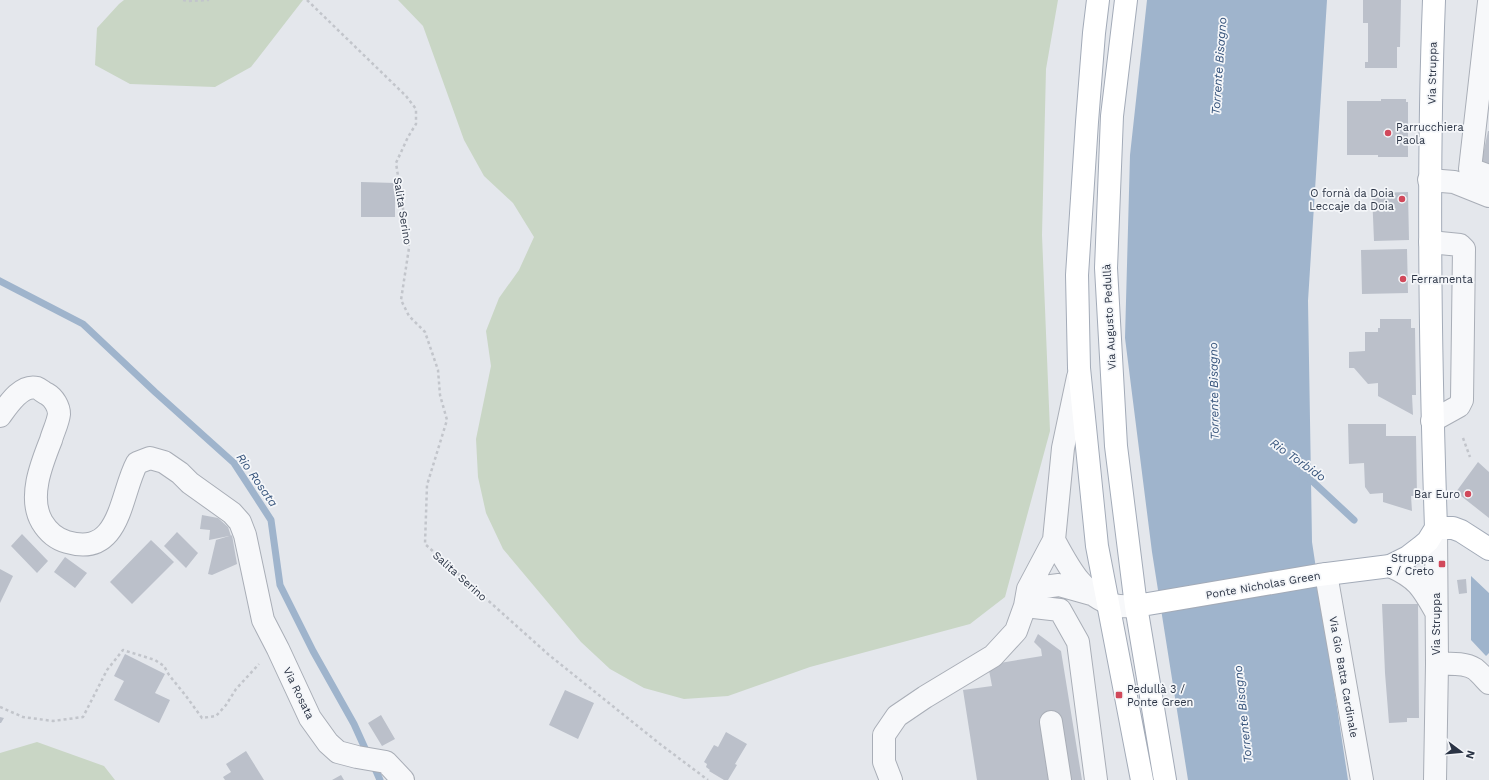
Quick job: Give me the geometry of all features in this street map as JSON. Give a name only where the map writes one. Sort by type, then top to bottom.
[{"type":"main road","points":[[1098,0],[1086,122],[1077,274],[1080,368],[1097,546],[1100,598],[1142,780]]},
{"type":"main road","name":"Via Augusto Pedullà","points":[[1126,0],[1112,116],[1106,268],[1116,446],[1136,606],[1165,780]]},
{"type":"main road","name":"Via Struppa","points":[[1434,0],[1430,242],[1432,421],[1436,528]]},
{"type":"main road","points":[[1436,528],[1453,528],[1461,531],[1489,549]]},
{"type":"main road","name":"Ponte Nicholas Green","points":[[1136,606],[1323,575],[1390,566],[1408,557],[1421,547],[1428,541],[1436,528]]},
{"type":"street","points":[[1489,2],[1470,169],[1489,176]]},
{"type":"street","points":[[1430,180],[1454,182],[1489,196]]},
{"type":"street","points":[[1430,242],[1460,245],[1464,249],[1462,400],[1459,406],[1432,421]]},
{"type":"street","points":[[891,780],[884,762],[884,735],[897,716],[925,697],[993,656],[1016,631],[1027,597],[1054,540],[1063,448],[1080,368]]},
{"type":"street","name":"Via Rosata","points":[[0,416],[18,394],[28,389],[37,388],[51,396],[56,404],[59,414],[44,458],[36,493],[37,509],[46,528],[54,536],[63,541],[73,544],[86,544],[99,541],[110,532],[117,520],[131,474],[137,463],[150,458],[164,462],[232,513],[240,522],[245,535],[263,620],[310,718],[328,743],[338,752],[386,762],[403,780]]},
{"type":"street","name":"Via Struppa","points":[[1435,780],[1437,664],[1436,528]]},
{"type":"street","points":[[1054,540],[1070,570],[1100,598]]},
{"type":"street","points":[[1390,566],[1406,573],[1418,583],[1436,613]]},
{"type":"street","name":"Via Gio Batta Cardinale","points":[[1323,575],[1362,780]]},
{"type":"street","points":[[1027,597],[1059,585],[1100,598],[1115,606],[1136,606]]},
{"type":"street","points":[[1027,597],[1060,610],[1078,642],[1096,780]]},
{"type":"street","points":[[1437,664],[1465,665],[1475,669],[1489,683]]},
{"type":"street","points":[[1050,722],[1060,780]]},
{"type":"path","points":[[183,0],[188,2],[209,0]]},
{"type":"path","name":"Salita Serino","points":[[307,0],[406,96],[416,109],[416,124],[396,163],[409,248],[401,300],[409,316],[425,332],[438,370],[440,395],[447,420],[427,485],[425,544],[549,655],[660,744],[708,780]]},
{"type":"path","points":[[1463,438],[1470,457]]},
{"type":"path","points":[[0,707],[23,717],[53,721],[83,717],[107,670],[123,650],[155,660],[164,666],[169,675],[202,718],[216,716],[226,705],[236,689],[268,654],[278,649]]},
{"type":"green space","points":[[124,0],[303,0],[251,67],[215,87],[130,84],[95,65],[97,28]]},
{"type":"green space","points":[[398,0],[1058,0],[1046,69],[1042,235],[1050,431],[1005,597],[970,624],[810,667],[728,696],[684,699],[644,688],[610,669],[581,642],[503,549],[486,513],[478,477],[476,439],[491,366],[486,331],[499,298],[519,270],[534,237],[513,203],[484,176],[464,140],[423,26]]},
{"type":"green space","points":[[37,742],[104,766],[115,780],[0,780],[0,753]]},
{"type":"water","name":"Torrente Bisagno","points":[[1147,0],[1327,0],[1308,301],[1312,542],[1348,780],[1188,780],[1152,552],[1125,338],[1130,155]]},
{"type":"water","points":[[1471,576],[1489,593],[1489,653],[1486,656],[1471,640]]},
{"type":"building","points":[[1363,0],[1401,0],[1400,47],[1397,47],[1397,68],[1365,68],[1365,62],[1368,62],[1368,23],[1363,23]]},
{"type":"building","points":[[1381,99],[1406,99],[1406,102],[1408,102],[1408,157],[1347,155],[1347,101],[1381,101]]},
{"type":"building","points":[[1489,131],[1489,171],[1480,169]]},
{"type":"building","points":[[361,182],[395,183],[395,217],[361,217]]},
{"type":"building","points":[[1408,192],[1409,240],[1374,241],[1372,193]]},
{"type":"building","points":[[1407,249],[1408,293],[1362,294],[1361,250]]},
{"type":"building","points":[[1380,319],[1411,319],[1411,328],[1415,328],[1416,395],[1412,395],[1413,415],[1378,396],[1378,383],[1368,384],[1354,368],[1349,368],[1349,352],[1365,351],[1365,332],[1378,332],[1378,328],[1380,328]]},
{"type":"building","points":[[1348,424],[1386,424],[1386,436],[1416,436],[1417,496],[1411,496],[1412,511],[1383,502],[1383,493],[1370,494],[1365,487],[1364,463],[1349,464]]},
{"type":"building","points":[[1478,462],[1489,472],[1489,518],[1456,492]]},
{"type":"building","points":[[202,515],[218,518],[228,527],[231,536],[232,535],[237,564],[212,575],[208,574],[216,540],[229,536],[209,540],[210,530],[200,529]]},
{"type":"building","points":[[177,532],[198,553],[186,568],[164,546]]},
{"type":"building","points":[[22,534],[48,561],[37,573],[11,546]]},
{"type":"building","points":[[151,540],[174,562],[132,604],[110,582]]},
{"type":"building","points":[[65,557],[87,573],[75,588],[54,572]]},
{"type":"building","points":[[0,569],[13,576],[0,603]]},
{"type":"building","points":[[1466,579],[1467,593],[1459,594],[1457,580]]},
{"type":"building","points":[[1382,604],[1418,604],[1419,718],[1407,718],[1407,722],[1389,723]]},
{"type":"building","points":[[1038,634],[1061,651],[1082,780],[977,780],[963,690],[992,686],[988,665],[1042,656],[1041,649],[1034,642]]},
{"type":"building","points":[[125,654],[165,674],[155,693],[170,700],[159,723],[114,700],[124,681],[114,676]]},
{"type":"building","points":[[565,690],[594,703],[578,739],[549,725]]},
{"type":"building","points":[[381,715],[395,739],[382,746],[368,723]]},
{"type":"building","points":[[0,717],[4,718],[1,723],[0,723]]},
{"type":"building","points":[[726,732],[747,744],[735,764],[737,765],[728,780],[724,780],[709,771],[710,770],[706,767],[707,764],[704,762],[714,745],[718,747]]},
{"type":"building","points":[[246,751],[264,780],[225,780],[223,777],[231,772],[226,764]]},
{"type":"building","points":[[341,775],[344,780],[332,780]]},
{"type":"waterway","name":"Rio Rosata","points":[[0,281],[83,324],[155,392],[234,463],[271,520],[280,585],[313,651],[354,724],[368,755]]},
{"type":"waterway","name":"Rio Torbido","points":[[1303,475],[1311,480],[1354,520]]},
{"type":"waterway","name":"Rio Rosata","points":[[373,764],[380,780]]},
{"type":"place","name":"Parrucchiera Paola","points":[[1388,133]]},
{"type":"place","name":"O fornà da Doia Leccaje da Doia","points":[[1402,199]]},
{"type":"place","name":"Ferramenta","points":[[1403,279]]},
{"type":"place","name":"Bar Euro","points":[[1468,494]]},
{"type":"place","name":"Struppa 5 / Creto","points":[[1442,564]]},
{"type":"place","name":"Pedullà 3 / Ponte Green","points":[[1119,695]]}]
